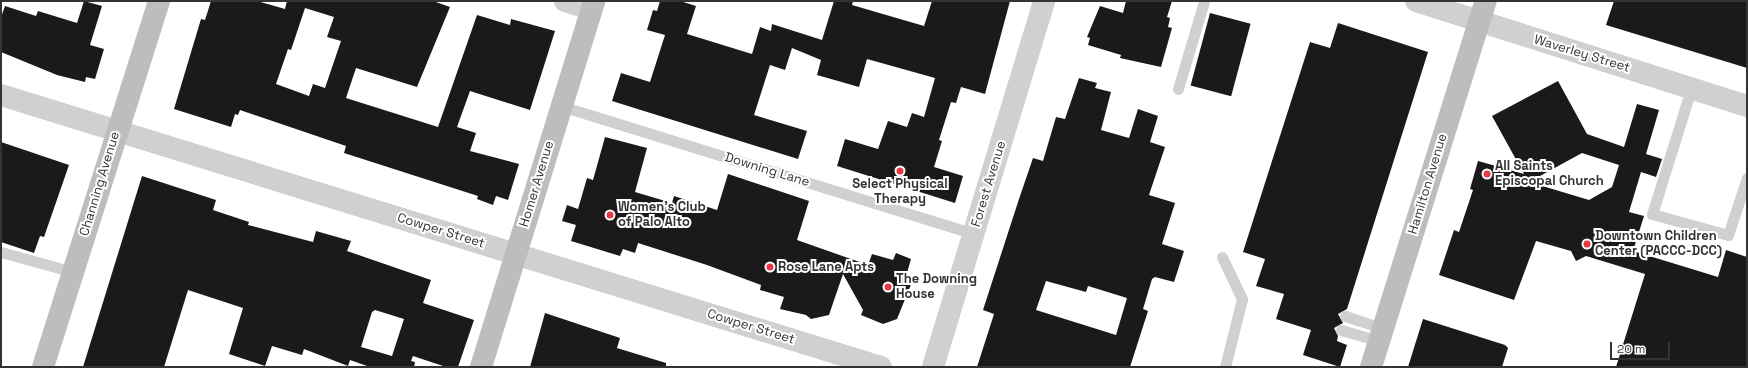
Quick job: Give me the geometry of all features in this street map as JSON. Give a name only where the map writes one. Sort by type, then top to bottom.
[{"type":"street","name":"Channing Avenue","points":[[43,367],[116,131],[159,1]]},
{"type":"street","points":[[565,1],[592,5]]},
{"type":"street","name":"Forest Avenue","points":[[933,367],[1044,1]]},
{"type":"street","name":"Waverley Street","points":[[1416,1],[1747,106]]},
{"type":"street","name":"Hamilton Avenue","points":[[1371,367],[1486,1]]},
{"type":"street","name":"Homer Avenue","points":[[481,367],[592,5]]},
{"type":"street","name":"Cowper Street","points":[[1,95],[881,367]]},
{"type":"lane","points":[[1178,89],[1204,1]]},
{"type":"lane","points":[[1691,89],[1652,214],[1728,235],[1747,178]]},
{"type":"lane","name":"Downing Lane","points":[[561,106],[974,234]]},
{"type":"lane","points":[[1,252],[73,272]]},
{"type":"lane","points":[[1222,257],[1242,300],[1225,367]]},
{"type":"lane","points":[[1345,316],[1381,334]]},
{"type":"lane","points":[[1341,330],[1381,334]]},
{"type":"building","points":[[84,1],[102,6],[90,45],[104,49],[95,79],[86,77],[85,82],[57,75],[1,52],[1,17],[5,6],[36,16],[38,11],[77,23]]},
{"type":"building","points":[[211,1],[257,1],[285,9],[287,1],[433,1],[450,7],[417,87],[356,68],[346,98],[438,127],[477,15],[510,25],[511,19],[555,31],[530,110],[470,91],[457,127],[476,133],[470,151],[519,164],[508,200],[496,196],[493,205],[477,199],[478,196],[344,153],[346,146],[240,110],[238,115],[235,114],[231,127],[174,109],[201,19],[205,20]],"holes":[[[305,8],[334,17],[327,37],[341,41],[325,88],[313,84],[309,96],[276,84],[288,49],[291,50]]]},
{"type":"building","points":[[660,1],[680,1],[696,6],[687,34],[752,54],[760,27],[771,31],[772,24],[822,40],[834,1],[853,1],[852,5],[924,26],[932,1],[1010,1],[985,94],[961,87],[956,103],[951,102],[939,140],[942,141],[934,167],[963,176],[955,203],[837,166],[845,139],[878,149],[888,121],[907,127],[912,113],[924,117],[935,78],[867,59],[859,87],[817,75],[821,60],[792,48],[785,70],[770,65],[754,115],[807,131],[798,159],[612,101],[621,73],[650,82],[665,35],[647,30],[653,10],[657,11]]},
{"type":"building","points":[[1126,1],[1172,1],[1167,17],[1170,18],[1168,27],[1172,28],[1161,67],[1120,58],[1121,55],[1088,45],[1090,38],[1087,37],[1100,6],[1123,13]]},
{"type":"building","points":[[1614,1],[1747,1],[1747,68],[1606,25]]},
{"type":"building","points":[[1210,13],[1251,24],[1231,96],[1191,85]]},
{"type":"building","points":[[1338,23],[1428,52],[1347,309],[1338,314],[1343,323],[1334,328],[1338,336],[1337,341],[1347,345],[1340,367],[1303,355],[1311,330],[1276,319],[1284,294],[1256,286],[1265,259],[1243,252],[1310,42],[1330,48]]},
{"type":"building","points":[[1079,78],[1097,83],[1095,88],[1111,92],[1101,130],[1129,138],[1138,109],[1158,116],[1150,142],[1165,147],[1149,195],[1175,203],[1162,244],[1184,251],[1174,282],[1155,277],[1152,279],[1143,309],[1148,311],[1130,367],[977,367],[994,314],[983,310],[1033,158],[1043,161],[1056,117],[1065,119]],"holes":[[[1046,281],[1086,292],[1088,286],[1127,298],[1116,335],[1036,310]]]},
{"type":"building","points":[[1558,81],[1587,134],[1624,147],[1637,104],[1659,110],[1646,154],[1662,159],[1656,177],[1641,172],[1629,212],[1644,216],[1633,251],[1718,277],[1726,250],[1747,257],[1747,367],[1616,367],[1645,274],[1586,256],[1576,261],[1571,251],[1536,241],[1514,300],[1439,275],[1454,230],[1459,232],[1473,190],[1470,189],[1478,161],[1524,174],[1492,116]],"holes":[[[1582,153],[1619,165],[1612,187],[1589,200],[1529,182]]]},
{"type":"building","points":[[605,137],[647,148],[635,192],[672,203],[674,196],[717,210],[728,174],[809,201],[797,240],[868,265],[872,254],[893,260],[896,253],[911,259],[905,280],[912,282],[897,319],[883,324],[861,315],[863,310],[843,274],[829,315],[811,319],[806,315],[780,309],[784,297],[760,290],[761,285],[707,265],[638,243],[635,253],[623,249],[620,256],[571,241],[576,225],[562,221],[567,205],[578,209],[587,178],[593,180]]},
{"type":"building","points":[[1,142],[69,165],[44,237],[40,236],[34,253],[1,242]]},
{"type":"building","points":[[142,176],[216,200],[213,210],[249,222],[248,225],[313,242],[316,231],[351,241],[347,251],[431,280],[423,303],[474,320],[458,367],[446,367],[413,356],[411,361],[415,362],[414,367],[370,367],[350,360],[348,366],[304,349],[302,355],[272,346],[265,366],[229,354],[243,308],[188,290],[164,367],[83,367]],"holes":[[[375,310],[404,319],[392,356],[361,347],[372,312]]]},
{"type":"building","points":[[545,313],[620,338],[617,348],[666,363],[666,367],[530,367]]},
{"type":"building","points":[[1423,319],[1505,345],[1508,348],[1502,367],[1408,367]]},
{"type":"place","name":"Select Physical Therapy","points":[[900,171]]},
{"type":"place","name":"All Saints Episcopal Church","points":[[1487,174]]},
{"type":"place","name":"Women's Club of Palo Alto","points":[[610,215]]},
{"type":"place","name":"Downtown Children Center (PACCC-DCC)","points":[[1587,244]]},
{"type":"place","name":"Rose Lane Apts","points":[[770,267]]},
{"type":"place","name":"The Downing House","points":[[888,287]]}]
